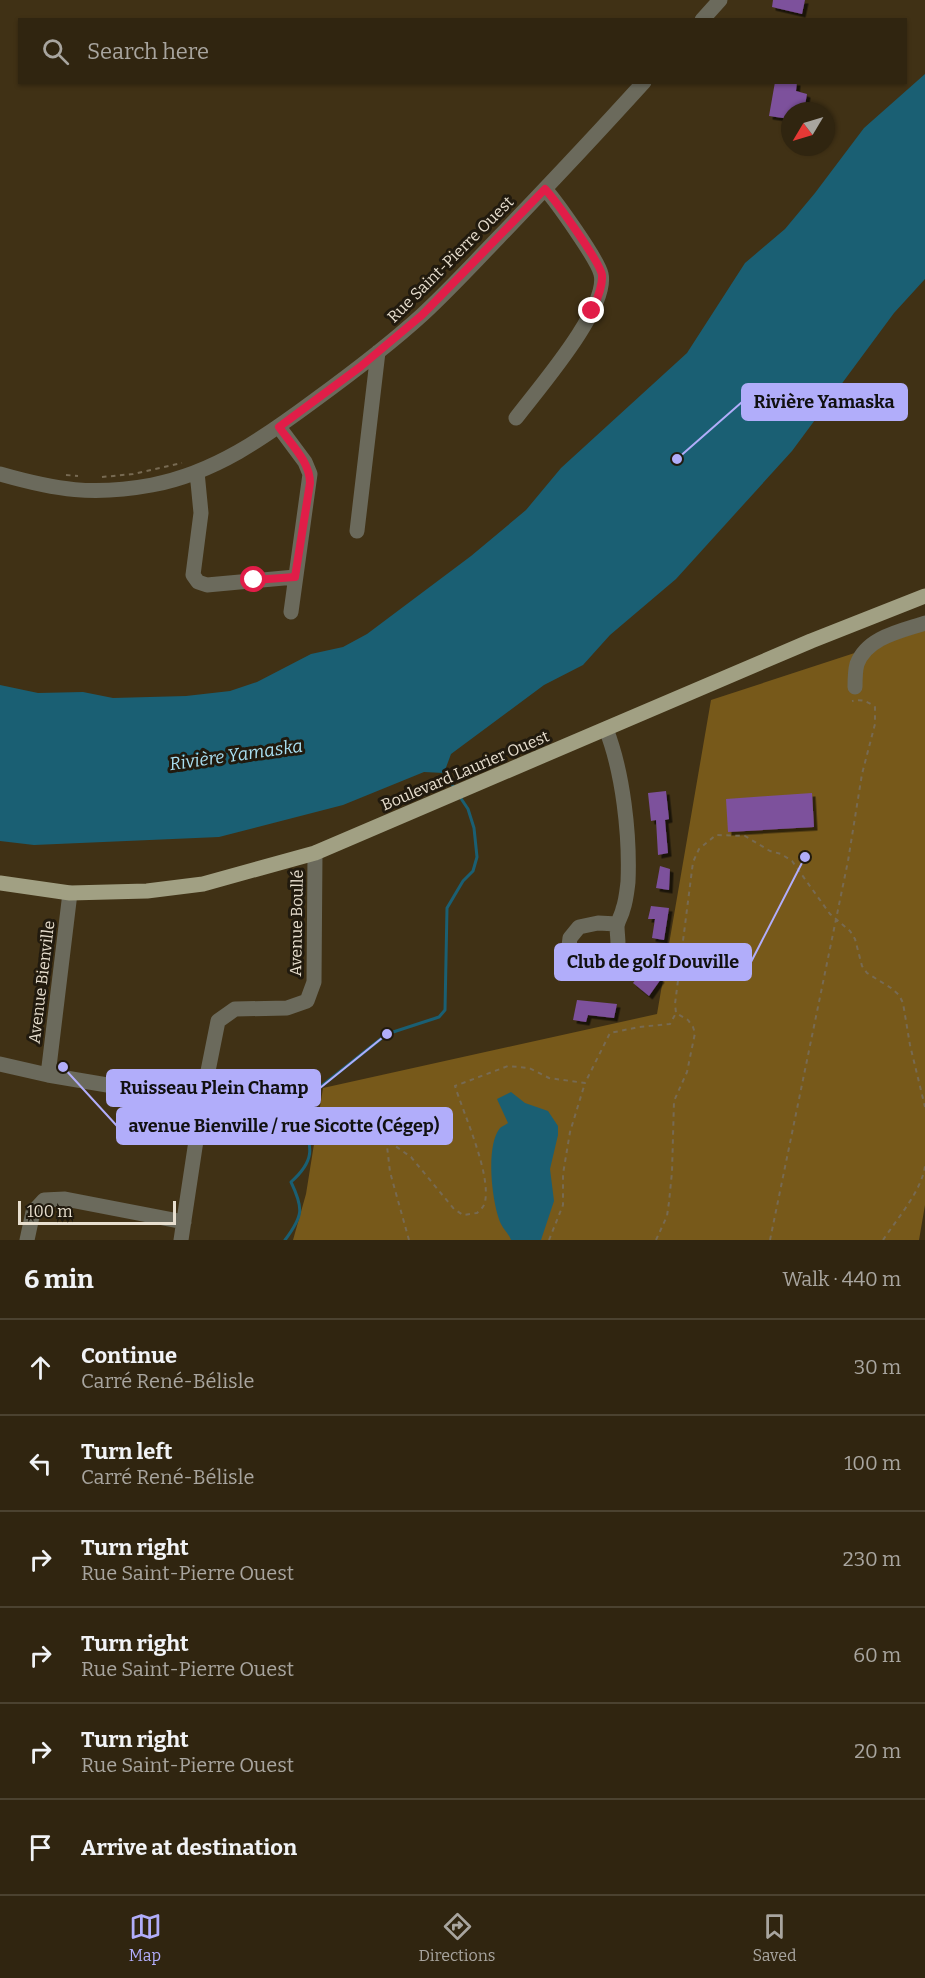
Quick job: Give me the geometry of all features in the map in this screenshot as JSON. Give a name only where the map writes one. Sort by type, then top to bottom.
[{"type":"main road","name":"Boulevard Laurier Ouest","points":[[0,883],[70,893],[147,891],[203,884],[315,853],[811,641],[925,596]]},
{"type":"street","points":[[704,18],[720,0]]},
{"type":"street","name":"Rue Saint-Pierre Ouest","points":[[0,474],[37,485],[93,492],[153,485],[197,472],[240,453],[279,427],[378,352],[422,315],[545,189],[642,84]]},
{"type":"street","points":[[516,418],[580,335],[599,292],[602,275],[594,259],[545,189]]},
{"type":"street","points":[[357,531],[378,352]]},
{"type":"street","points":[[279,427],[305,462],[310,474],[291,612]]},
{"type":"street","points":[[197,472],[201,513],[193,575],[198,582],[207,585],[225,585],[295,577]]},
{"type":"street","points":[[853,694],[856,666],[860,657],[872,644],[925,623]]},
{"type":"street","points":[[606,729],[615,753],[627,834],[628,883],[624,909],[617,924]]},
{"type":"street","name":"Avenue Boullé","points":[[181,1240],[202,1101],[218,1021],[235,1009],[287,1008],[307,1001],[314,982],[315,853]]},
{"type":"street","name":"Avenue Bienville","points":[[48,1075],[70,893]]},
{"type":"street","points":[[0,1064],[48,1075],[202,1101]]},
{"type":"street","points":[[27,1240],[33,1212],[44,1200],[65,1200],[184,1222]]},
{"type":"path","points":[[419,298],[443,275]]},
{"type":"path","points":[[102,477],[133,474],[181,463]]},
{"type":"path","points":[[61,474],[82,476]]},
{"type":"path","points":[[770,1240],[848,861],[862,774],[875,724],[875,707],[853,694]]},
{"type":"path","points":[[549,1240],[563,1205],[563,1174],[570,1132],[585,1083],[610,1034],[639,1027],[670,1024],[676,1012],[678,975],[693,862],[696,853],[711,837],[716,835],[739,834],[792,861],[819,900],[835,919],[850,931],[855,939],[862,966],[867,973],[891,988],[903,1003],[910,1046],[925,1107]]},
{"type":"path","points":[[656,1240],[667,1216],[669,1202],[674,1101],[687,1072],[695,1033],[688,1020],[676,1012]]},
{"type":"path","points":[[410,1240],[390,1172],[387,1146],[391,1143],[411,1157],[454,1209],[463,1215],[477,1213],[485,1202],[485,1182],[455,1086],[508,1066],[529,1068],[549,1078],[585,1083]]},
{"type":"path","points":[[883,1240],[919,1186],[925,1166]]},
{"type":"shaded area","points":[[925,630],[925,1205],[919,1240],[293,1240],[306,1194],[323,1088],[657,1014],[711,700]]},
{"type":"water","name":"Rivière Yamaska","points":[[925,74],[925,279],[894,313],[792,451],[676,579],[610,635],[583,665],[544,685],[451,754],[444,773],[424,772],[343,805],[219,837],[34,845],[0,841],[0,685],[38,693],[83,692],[113,698],[186,696],[230,691],[257,682],[311,654],[343,647],[367,634],[471,556],[526,510],[561,468],[687,353],[745,263],[785,229],[864,128]]},
{"type":"water","points":[[511,1092],[525,1103],[548,1111],[558,1126],[550,1169],[554,1201],[541,1240],[511,1240],[501,1224],[495,1203],[491,1161],[493,1148],[495,1136],[500,1128],[508,1123],[497,1099]]},
{"type":"building","points":[[773,0],[805,0],[802,14],[772,7]]},
{"type":"building","points":[[775,84],[797,84],[796,91],[807,94],[806,102],[781,102],[781,118],[769,116]]},
{"type":"building","points":[[666,791],[669,819],[665,820],[668,853],[658,855],[656,820],[651,821],[648,793]]},
{"type":"building","points":[[812,793],[814,827],[728,832],[726,799]]},
{"type":"building","points":[[660,866],[670,869],[669,890],[656,888]]},
{"type":"building","points":[[651,906],[669,908],[664,940],[652,938],[655,919],[648,919]]},
{"type":"building","points":[[653,965],[660,971],[658,976],[661,979],[649,996],[633,983],[640,974],[643,976]]},
{"type":"building","points":[[577,1000],[617,1004],[614,1018],[588,1015],[586,1022],[573,1020]]},
{"type":"waterway","points":[[444,773],[455,789]]},
{"type":"waterway","points":[[285,1240],[300,1212],[298,1199],[291,1182],[309,1158],[309,1142],[300,1113],[309,1096],[387,1034],[439,1017],[445,1010],[447,908],[463,881],[473,871],[477,857],[474,828],[468,809],[460,797]]},
{"type":"place","name":"Rivière Yamaska","points":[[677,459]]},
{"type":"place","name":"Club de golf Douville","points":[[805,857]]},
{"type":"place","name":"Ruisseau Plein Champ","points":[[387,1034]]},
{"type":"place","name":"avenue Bienville / rue Sicotte (Cégep)","points":[[63,1067]]},
{"type":"route","points":[[254,580],[295,577],[310,474],[305,462],[279,427],[360,367],[422,315],[545,189],[594,259],[602,275],[592,311]]}]
